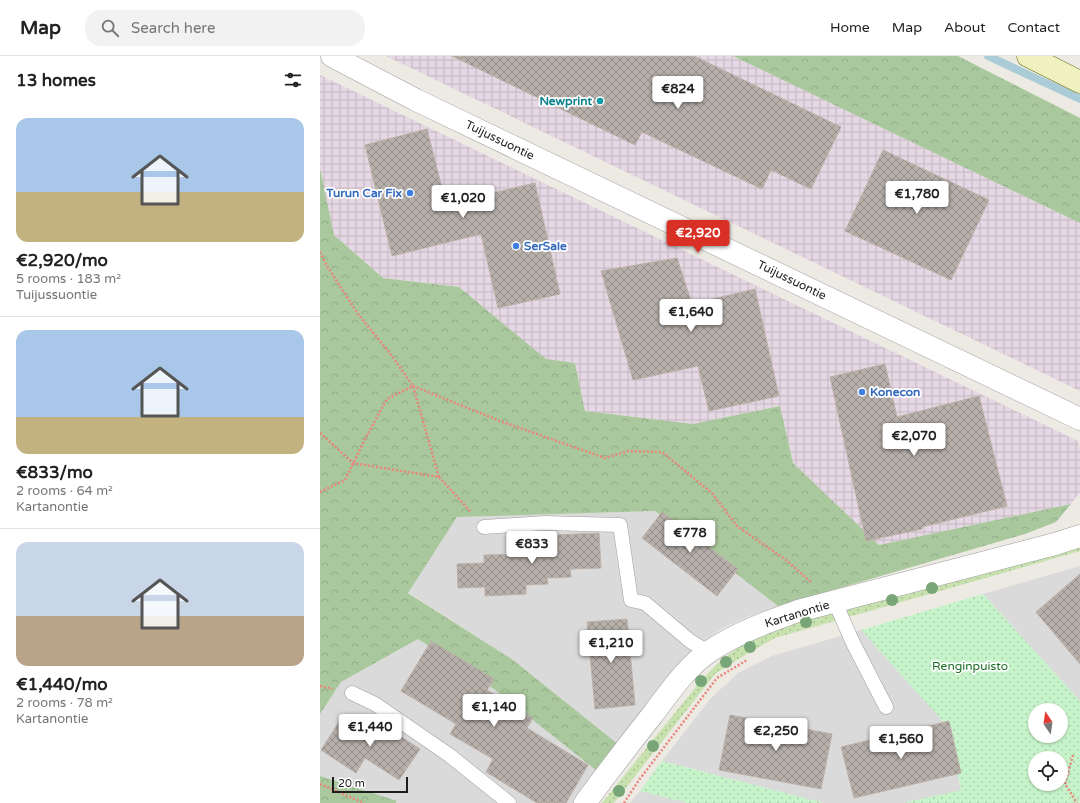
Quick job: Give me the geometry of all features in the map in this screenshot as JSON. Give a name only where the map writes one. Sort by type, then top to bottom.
[{"type":"main road","points":[[1028,56],[1080,82]]},
{"type":"street","name":"Tuijussuontie","points":[[332,56],[416,100],[1080,419]]},
{"type":"street","name":"Kartanontie","points":[[585,803],[667,695],[686,673],[708,652],[736,636],[765,622],[798,612],[1056,544],[1080,536]]},
{"type":"lane","points":[[484,527],[544,523],[620,525],[630,600],[645,603],[690,641],[708,652]]},
{"type":"lane","points":[[835,602],[853,643],[886,707]]},
{"type":"lane","points":[[352,694],[375,704],[443,751],[509,803]]},
{"type":"path","points":[[320,252],[327,266],[358,314],[392,356],[413,386],[439,477],[484,527]]},
{"type":"path","points":[[320,492],[345,480],[387,399],[413,386],[493,419],[605,458],[628,451],[662,452],[712,492],[738,526],[786,560],[835,602]]},
{"type":"path","points":[[320,434],[353,463],[439,477]]},
{"type":"path","points":[[624,803],[639,780],[717,678],[754,656]]},
{"type":"path","points":[[1073,755],[1065,784],[1077,803]]},
{"type":"path","points":[[320,784],[364,803]]},
{"type":"shaded area","points":[[386,56],[733,56],[1080,223],[1080,391]]},
{"type":"shaded area","points":[[320,75],[1078,441],[1080,449],[1080,492],[1071,504],[879,545],[793,463],[780,406],[693,424],[585,411],[575,363],[546,360],[459,287],[383,278],[334,235],[320,168]]},
{"type":"shaded area","points":[[655,511],[778,606],[749,616],[721,629],[697,646],[618,744],[513,660],[408,592],[457,517]]},
{"type":"shaded area","points":[[1080,566],[1080,701],[983,594]]},
{"type":"shaded area","points":[[861,630],[948,726],[961,791],[903,803],[824,803],[662,761],[710,699],[738,673],[772,656]]},
{"type":"shaded area","points":[[418,639],[494,689],[597,771],[573,803],[399,803],[320,776],[320,714],[341,682]]},
{"type":"shaded area","points":[[640,791],[688,803],[630,803]]},
{"type":"green space","points":[[733,56],[958,56],[1080,118],[1080,223]]},
{"type":"green space","points":[[320,168],[334,235],[383,278],[459,287],[546,359],[575,363],[585,411],[693,424],[780,406],[793,463],[879,545],[1071,504],[1056,522],[1025,534],[778,606],[655,511],[457,517],[408,593],[513,660],[618,744],[597,771],[494,689],[418,639],[341,682],[320,714]]},
{"type":"green space","points":[[1080,542],[1080,551],[775,638],[715,674],[614,803],[602,803],[695,688],[715,666],[735,650],[790,623]]},
{"type":"green space","name":"Renginpuisto","points":[[983,594],[1080,701],[1080,803],[903,803],[961,790],[948,727],[861,630]]},
{"type":"green space","points":[[662,761],[824,803],[688,803],[640,791]]},
{"type":"green space","points":[[320,776],[397,801],[396,803],[320,803]]},
{"type":"building","points":[[452,56],[694,56],[841,127],[811,189],[771,170],[762,189],[642,132],[635,145]]},
{"type":"building","points":[[427,129],[446,204],[535,183],[560,294],[498,308],[481,234],[392,256],[365,145]]},
{"type":"building","points":[[883,150],[989,200],[951,280],[845,231]]},
{"type":"building","points":[[677,258],[692,304],[755,289],[779,396],[709,411],[698,366],[633,380],[601,271]]},
{"type":"building","points":[[885,364],[897,417],[979,396],[1007,506],[922,527],[922,529],[866,541],[830,377]]},
{"type":"building","points":[[662,512],[738,569],[717,596],[642,538]]},
{"type":"building","points":[[599,533],[601,568],[570,569],[571,577],[547,578],[548,584],[526,585],[526,594],[485,596],[485,587],[458,588],[457,564],[484,563],[484,555],[531,554],[530,545],[556,542],[555,535]]},
{"type":"building","points":[[1080,574],[1080,664],[1036,612]]},
{"type":"building","points":[[627,619],[635,705],[595,709],[587,622]]},
{"type":"building","points":[[431,641],[494,679],[487,690],[533,718],[527,728],[588,765],[566,803],[537,803],[486,772],[493,759],[450,734],[456,724],[401,691]]},
{"type":"building","points":[[730,715],[832,734],[821,789],[719,770]]},
{"type":"building","points":[[343,716],[374,736],[382,724],[420,749],[399,780],[365,758],[356,773],[321,750]]},
{"type":"building","points":[[949,721],[961,773],[854,798],[841,747]]},
{"type":"waterway","points":[[988,56],[1080,99]]},
{"type":"place","name":"Newprint","points":[[600,101]]},
{"type":"place","name":"Turun Car Fix","points":[[410,193]]},
{"type":"place","name":"SerSale","points":[[516,246]]},
{"type":"place","name":"Konecon","points":[[862,392]]}]
